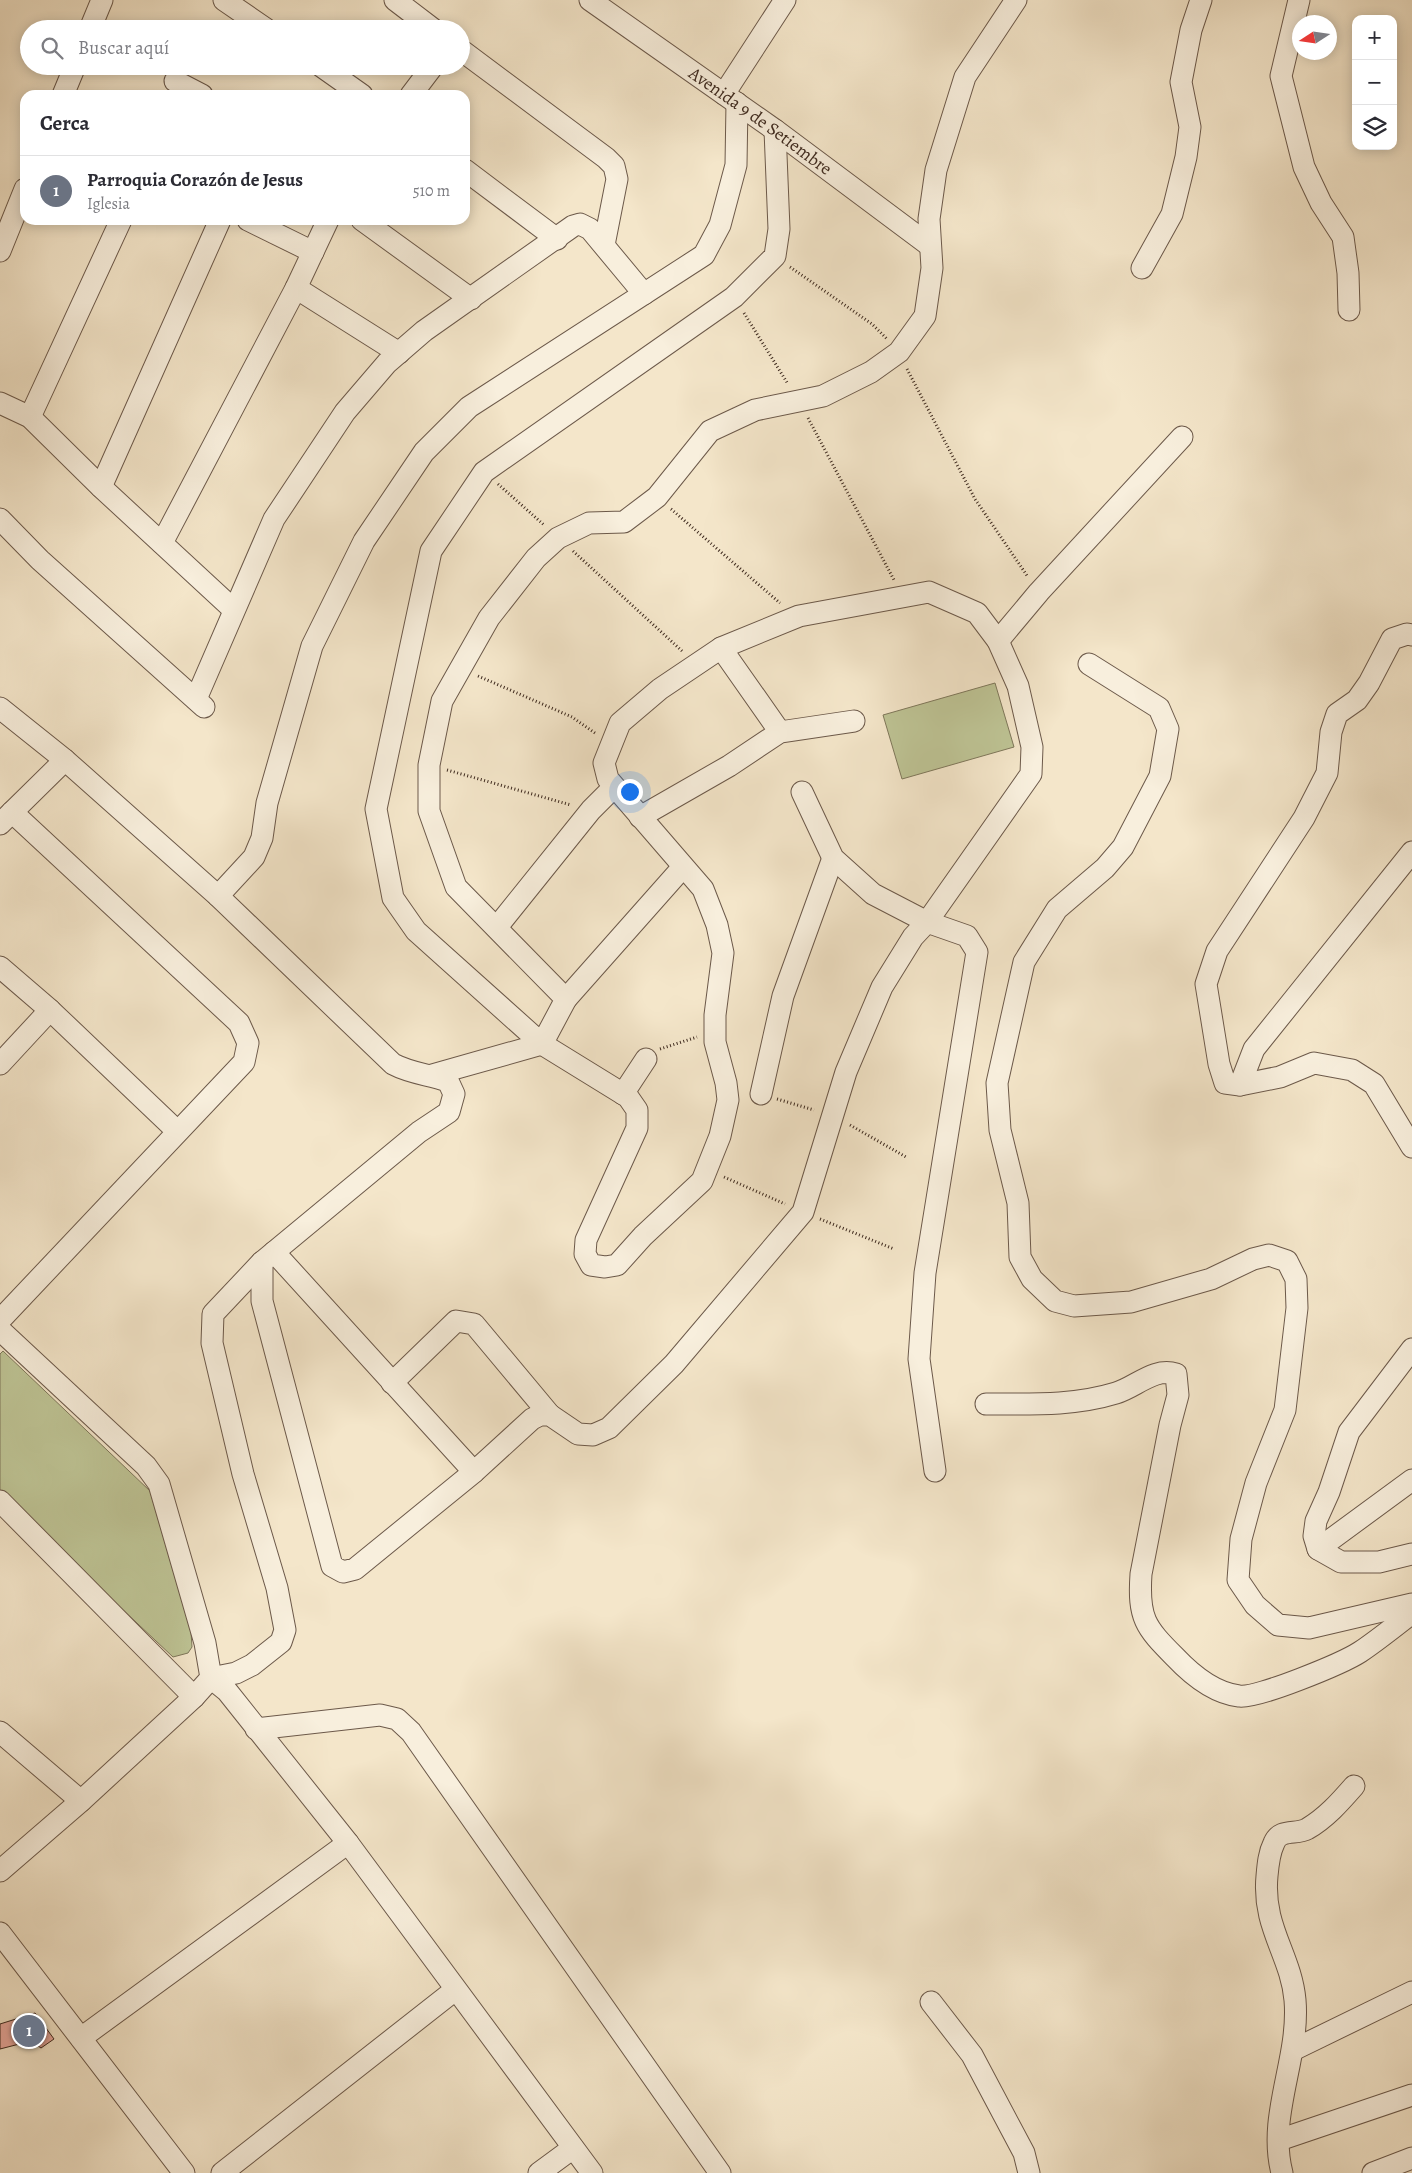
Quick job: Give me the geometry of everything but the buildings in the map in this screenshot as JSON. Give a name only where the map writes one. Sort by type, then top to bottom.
[{"type":"street","points":[[94,20],[102,0]]},
{"type":"street","points":[[224,0],[253,20]]},
{"type":"street","points":[[396,0],[422,20]]},
{"type":"street","name":"Avenida 9 de Setiembre","points":[[590,0],[731,98],[929,245]]},
{"type":"street","points":[[218,896],[254,856],[262,838],[267,802],[312,646],[364,540],[424,452],[469,408],[704,256],[720,225],[736,165],[731,98],[785,0]]},
{"type":"street","points":[[566,999],[456,887],[429,811],[430,765],[442,701],[489,618],[536,558],[558,538],[588,523],[624,522],[657,497],[710,431],[755,410],[823,396],[871,372],[899,352],[925,316],[932,268],[928,218],[936,170],[966,77],[1016,0]]},
{"type":"street","points":[[1142,268],[1172,214],[1186,157],[1190,128],[1181,82],[1190,30],[1201,0]]},
{"type":"street","points":[[1299,0],[1282,76],[1304,167],[1321,203],[1343,237],[1348,273],[1349,310]]},
{"type":"street","points":[[470,57],[606,158],[614,166],[618,179],[604,245]]},
{"type":"street","points":[[65,90],[71,75]]},
{"type":"street","points":[[334,75],[355,90]]},
{"type":"street","points":[[415,90],[426,75]]},
{"type":"street","points":[[175,81],[192,90]]},
{"type":"street","points":[[392,1383],[456,1321],[465,1321],[474,1324],[550,1414],[578,1434],[594,1435],[609,1428],[674,1364],[803,1212],[846,1072],[882,987],[912,937],[928,922],[1031,774],[1032,747],[1018,686],[998,641],[977,614],[929,592],[799,616],[721,648],[660,689],[620,723],[604,763],[608,779],[703,889],[717,925],[723,952],[715,1042],[726,1083],[728,1100],[720,1136],[702,1181],[643,1236],[617,1265],[605,1267],[591,1265],[585,1254],[586,1240],[637,1128],[637,1110],[628,1096],[542,1044],[416,931],[393,898],[376,809],[431,551],[484,472],[734,297],[774,256],[779,229],[775,130]]},
{"type":"street","points":[[470,174],[557,239]]},
{"type":"street","points":[[0,251],[20,201]]},
{"type":"street","points":[[0,519],[40,560],[201,704],[234,610],[274,519],[345,412],[386,363],[424,331],[573,226],[580,224],[590,229],[644,294]]},
{"type":"street","points":[[30,417],[119,225]]},
{"type":"street","points":[[100,487],[218,225]]},
{"type":"street","points":[[258,225],[313,252]]},
{"type":"street","points":[[162,543],[296,288],[326,225]]},
{"type":"street","points":[[369,225],[471,299]]},
{"type":"street","points":[[296,288],[399,353]]},
{"type":"street","points":[[0,403],[30,417],[100,487],[234,610]]},
{"type":"street","points":[[998,641],[1038,592],[1182,437]]},
{"type":"street","points":[[1412,635],[1407,634],[1392,639],[1369,683],[1357,700],[1337,714],[1331,732],[1327,773],[1304,818],[1217,951],[1206,984],[1219,1064],[1225,1083],[1240,1085],[1280,1077],[1314,1063],[1352,1070],[1374,1084],[1412,1148]]},
{"type":"street","points":[[721,648],[780,732]]},
{"type":"street","points":[[1089,664],[1159,708],[1168,729],[1160,776],[1123,847],[1105,868],[1057,909],[1024,962],[997,1083],[1000,1130],[1018,1203],[1020,1257],[1032,1279],[1055,1301],[1074,1306],[1131,1302],[1211,1279],[1269,1255],[1287,1261],[1296,1279],[1297,1308],[1285,1410],[1254,1492],[1241,1539],[1238,1580],[1255,1605],[1278,1626],[1309,1628],[1412,1604]]},
{"type":"street","points":[[0,708],[65,760],[218,896],[393,1064],[409,1073],[432,1076],[448,1081],[454,1094],[449,1112],[419,1132],[268,1257],[213,1314],[212,1343],[243,1474],[277,1588],[285,1630],[281,1642],[252,1665],[236,1673],[211,1678],[194,1697],[81,1801],[0,1871]]},
{"type":"street","points":[[640,817],[729,766],[780,732],[854,720]]},
{"type":"street","points":[[0,1320],[244,1062],[248,1042],[240,1022],[6,818],[65,760]]},
{"type":"street","points":[[497,927],[591,810],[614,787]]},
{"type":"street","points":[[802,792],[834,858],[873,894],[928,922],[967,936],[977,952],[925,1273],[919,1359],[936,1471]]},
{"type":"street","points":[[1240,1085],[1254,1048],[1412,852]]},
{"type":"street","points":[[761,1094],[783,996],[834,858]]},
{"type":"street","points":[[432,1076],[542,1044],[566,999],[684,867]]},
{"type":"street","points":[[0,967],[50,1010],[178,1131]]},
{"type":"street","points":[[0,1064],[50,1010]]},
{"type":"street","points":[[623,1094],[646,1059]]},
{"type":"street","points":[[268,1257],[262,1301],[332,1566],[343,1572],[355,1569],[474,1472],[532,1419],[540,1415],[550,1414]]},
{"type":"street","points":[[268,1257],[392,1383],[474,1472]]},
{"type":"street","points":[[0,1330],[146,1466],[159,1484],[205,1643],[211,1678],[226,1691],[348,1843],[592,2173]]},
{"type":"street","points":[[1412,1350],[1349,1432],[1329,1492],[1316,1520],[1314,1536],[1318,1549],[1341,1562],[1379,1562],[1412,1554]]},
{"type":"street","points":[[986,1404],[1039,1404],[1092,1400],[1119,1392],[1160,1372],[1168,1371],[1176,1374],[1178,1395],[1170,1425],[1141,1574],[1139,1597],[1141,1614],[1148,1628],[1179,1662],[1202,1681],[1222,1691],[1241,1697],[1275,1688],[1358,1653],[1412,1613]]},
{"type":"street","points":[[1318,1549],[1412,1480]]},
{"type":"street","points":[[0,1501],[194,1697]]},
{"type":"street","points":[[256,1729],[380,1716],[397,1719],[412,1732],[720,2173]]},
{"type":"street","points":[[0,1732],[81,1801]]},
{"type":"street","points":[[1282,2173],[1278,2156],[1279,2112],[1293,2050],[1296,2017],[1294,1988],[1273,1932],[1265,1897],[1269,1856],[1275,1840],[1287,1832],[1305,1830],[1331,1812],[1354,1786]]},
{"type":"street","points":[[81,2038],[348,1843]]},
{"type":"street","points":[[0,1933],[184,2173]]},
{"type":"street","points":[[222,2173],[455,1990]]},
{"type":"street","points":[[1293,2050],[1412,1992]]},
{"type":"street","points":[[931,2002],[972,2056],[1024,2153],[1029,2173]]},
{"type":"street","points":[[1278,2140],[1412,2095]]},
{"type":"street","points":[[539,2173],[573,2148]]},
{"type":"street","points":[[1373,2173],[1412,2158]]},
{"type":"path","points":[[774,256],[872,324],[899,352],[975,499],[1038,592]]},
{"type":"path","points":[[734,297],[799,402],[902,596]]},
{"type":"path","points":[[484,472],[695,664]]},
{"type":"path","points":[[657,497],[772,597],[799,616]]},
{"type":"path","points":[[460,668],[572,717],[612,745]]},
{"type":"path","points":[[430,765],[591,810]]},
{"type":"path","points":[[646,1059],[658,1050],[715,1031]]},
{"type":"green space","points":[[995,683],[1014,747],[902,779],[883,715]]},
{"type":"green space","points":[[3,1351],[150,1491],[191,1632],[192,1647],[188,1653],[173,1657],[0,1494],[0,1354]]},
{"type":"place","name":"Parroquia Corazón de Jesus","points":[[29,2031]]}]
